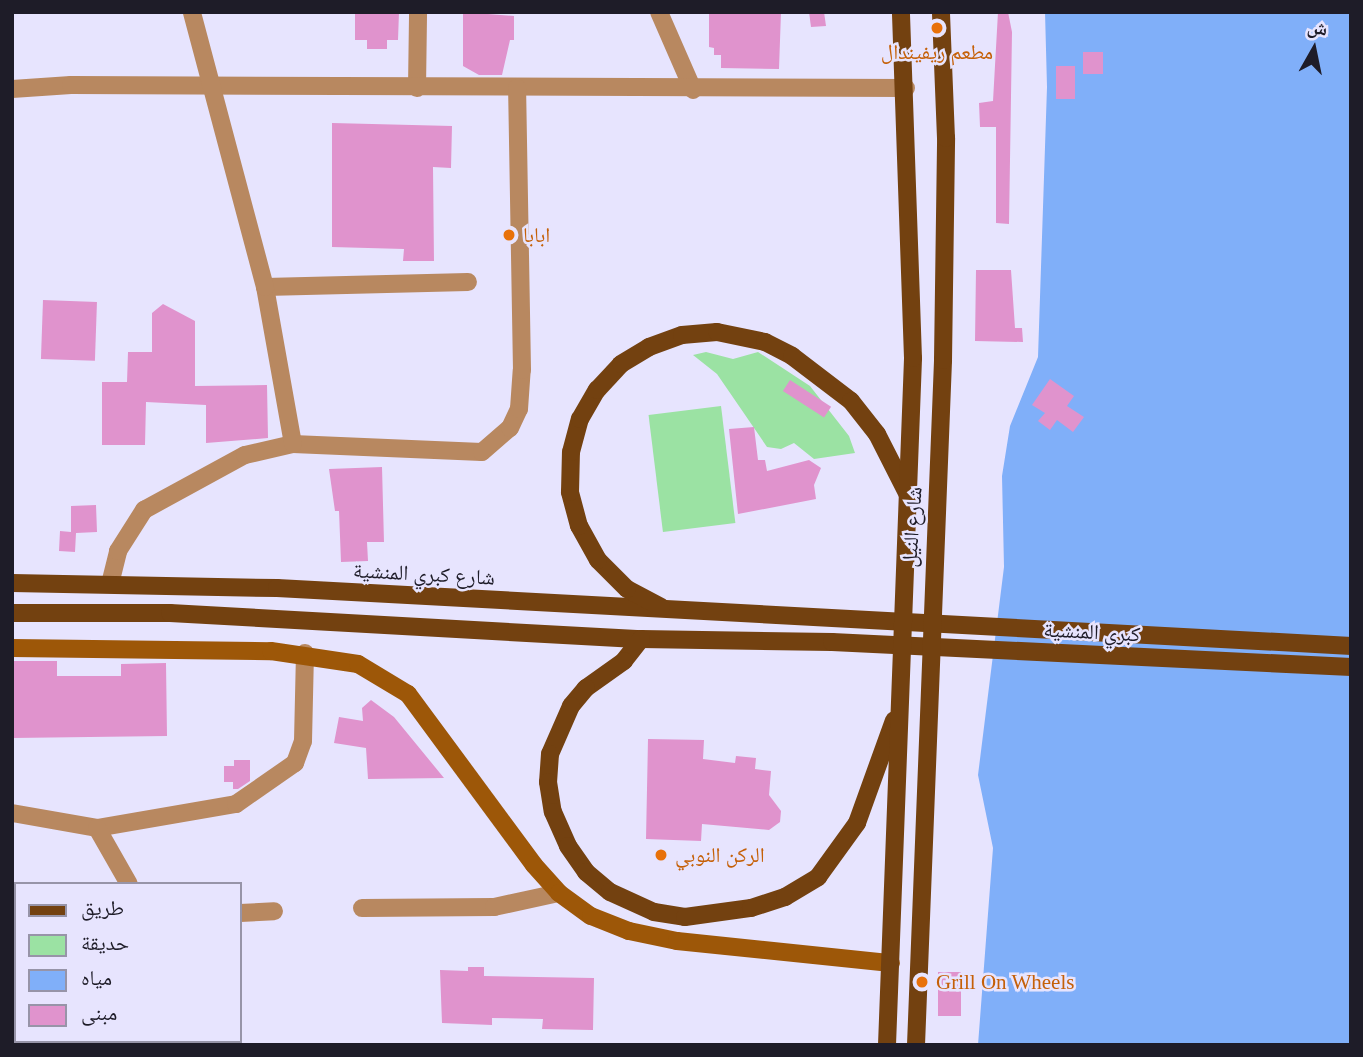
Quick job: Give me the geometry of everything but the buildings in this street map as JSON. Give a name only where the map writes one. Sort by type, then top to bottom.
[{"type":"main road","name":"شارع النيل","points":[[887,1045],[913,358],[906,88],[901,12]]},
{"type":"main road","name":"شارع النيل","points":[[916,1045],[944,347],[946,138],[941,12]]},
{"type":"main road","points":[[667,610],[627,589],[598,560],[579,526],[570,492],[571,452],[580,419],[597,390],[621,364],[649,347],[682,335],[717,332],[765,342],[792,356],[850,401],[877,434],[909,496]]},
{"type":"main road","name":"شارع كبري المنشية","points":[[12,583],[110,584],[667,610],[833,621]]},
{"type":"main road","points":[[12,612],[170,614],[641,639]]},
{"type":"main road","name":"كبري المنشية","points":[[833,621],[1351,646]]},
{"type":"main road","points":[[641,639],[624,661],[586,688],[571,706],[551,754],[548,782],[553,812],[568,846],[586,872],[610,892],[654,912],[685,917],[751,908],[785,897],[818,877],[857,823],[900,699]]},
{"type":"main road","name":"كبري المنشية","points":[[641,639],[832,642],[1351,667]]},
{"type":"street","points":[[192,12],[265,287],[293,444]]},
{"type":"street","points":[[417,88],[418,12]]},
{"type":"street","points":[[659,12],[693,90]]},
{"type":"street","points":[[110,584],[118,551],[144,510],[245,455],[293,444],[482,452],[510,428],[519,409],[522,370],[517,88]]},
{"type":"street","points":[[12,89],[906,88]]},
{"type":"street","points":[[265,287],[468,282]]},
{"type":"street","points":[[12,648],[305,653],[358,664],[408,694],[559,893],[591,916],[629,931],[677,941],[891,963]]},
{"type":"street","points":[[12,813],[97,828],[236,804],[295,763],[303,741],[305,653]]},
{"type":"street","points":[[97,828],[128,882]]},
{"type":"street","points":[[362,908],[494,907],[559,893]]},
{"type":"street","points":[[242,913],[274,911]]},
{"type":"green space","points":[[706,352],[733,359],[758,352],[810,386],[849,436],[855,453],[814,459],[794,443],[781,449],[767,447],[717,374],[693,355]]},
{"type":"green space","points":[[721,406],[735,523],[663,532],[649,415]]},
{"type":"water","points":[[1045,12],[1351,12],[1351,1045],[978,1045],[993,848],[978,775],[1004,567],[1002,476],[1010,426],[1038,357],[1047,87]]},
{"type":"place","name":"مطعم ريفيندال","points":[[937,28]]},
{"type":"place","name":"ابابا","points":[[509,235]]},
{"type":"place","name":"الركن النوبي","points":[[661,855]]},
{"type":"place","name":"Grill On Wheels","points":[[922,982]]}]
